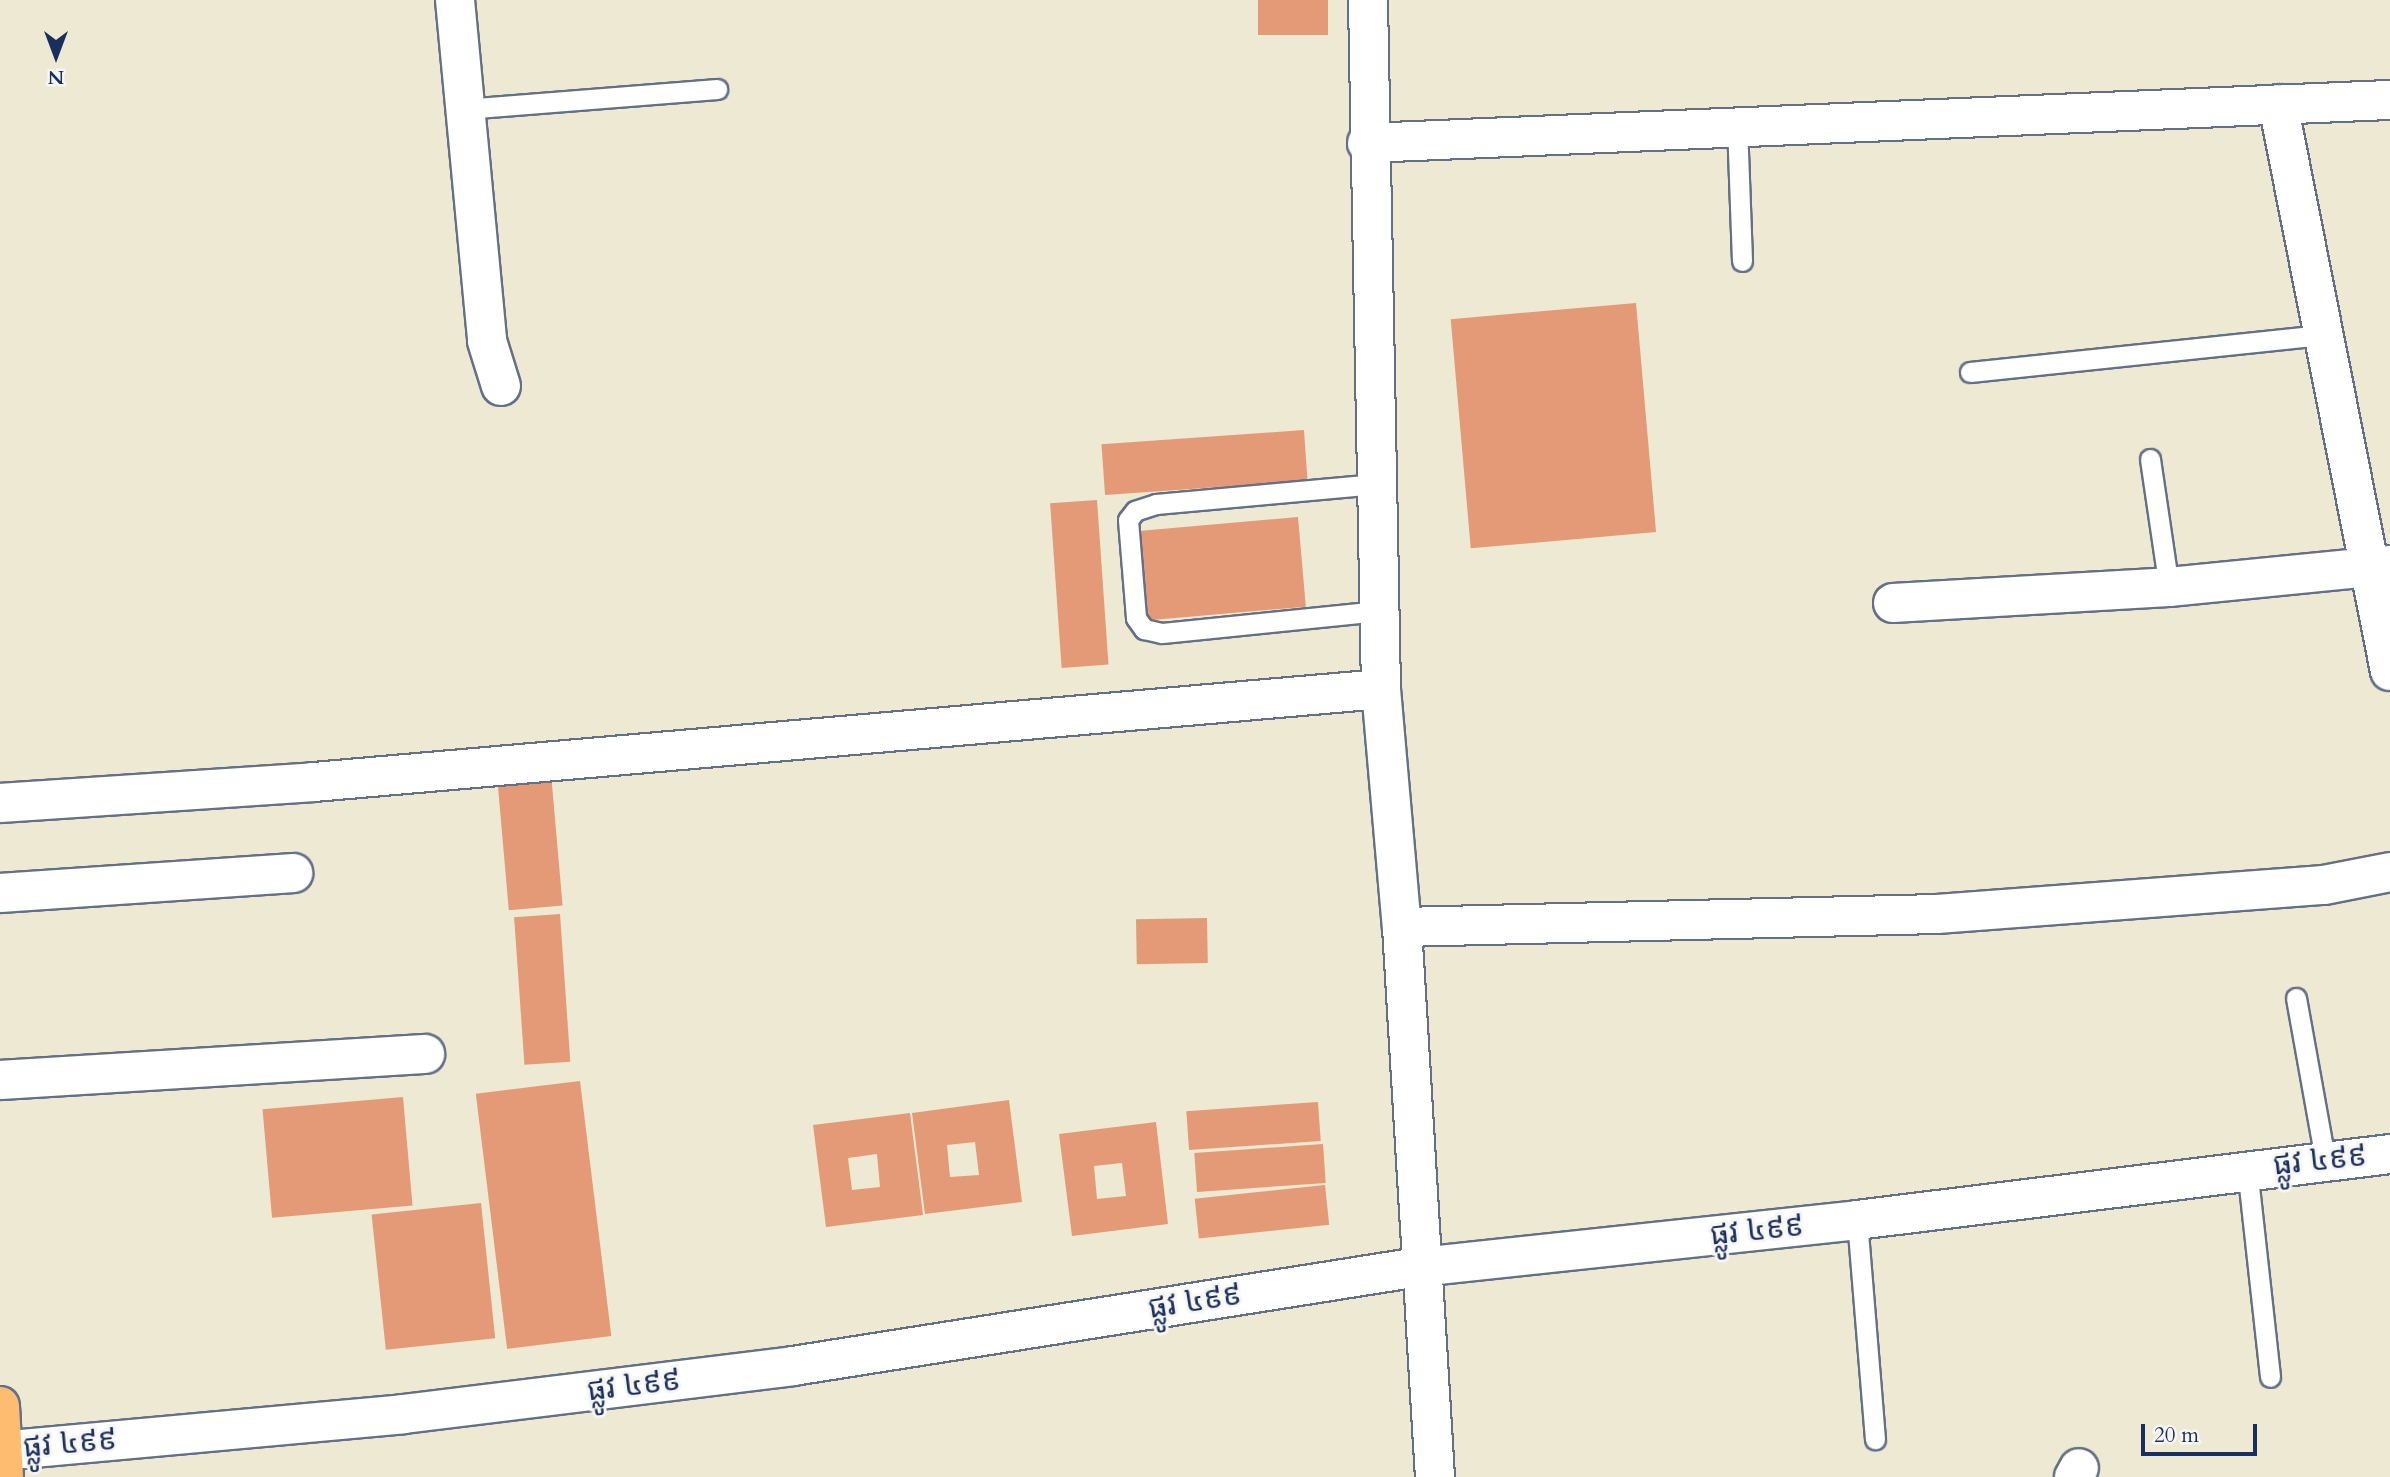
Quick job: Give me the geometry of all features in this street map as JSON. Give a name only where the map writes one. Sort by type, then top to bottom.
[{"type":"main road","points":[[0,1406],[2,1460]]},
{"type":"street","points":[[455,0],[487,341],[501,386]]},
{"type":"street","points":[[1368,0],[1367,143],[1381,689],[1402,927],[1419,1267],[1435,1477]]},
{"type":"street","points":[[1367,143],[1737,124],[2390,100]]},
{"type":"street","points":[[2278,104],[2324,335],[2380,566],[2390,671]]},
{"type":"street","points":[[1893,603],[2169,587],[2380,566]]},
{"type":"street","points":[[0,803],[314,782],[1381,689]]},
{"type":"street","points":[[1402,927],[1937,914],[2324,886],[2390,872]]},
{"type":"street","points":[[0,893],[293,873]]},
{"type":"street","points":[[0,1080],[425,1054]]},
{"type":"street","name":"ផ្លូវ ៤៩៩","points":[[2,1460],[403,1415],[780,1368],[1419,1267],[1857,1220],[2248,1168],[2390,1154]]},
{"type":"lane","points":[[464,109],[717,89]]},
{"type":"lane","points":[[1737,124],[1742,261]]},
{"type":"lane","points":[[1970,372],[2324,335]]},
{"type":"lane","points":[[2150,459],[2169,587]]},
{"type":"lane","points":[[1376,484],[1156,504],[1135,511],[1128,520],[1136,618],[1144,629],[1162,633],[1379,611]]},
{"type":"lane","points":[[2296,998],[2325,1159]]},
{"type":"lane","points":[[2248,1168],[2270,1377]]},
{"type":"lane","points":[[1857,1220],[1875,1439]]},
{"type":"building","points":[[1258,0],[1328,0],[1328,35],[1258,35]]},
{"type":"building","points":[[1636,303],[1656,532],[1471,548],[1451,319]]},
{"type":"building","points":[[1304,430],[1308,481],[1105,495],[1101,444]]},
{"type":"building","points":[[1097,500],[1109,665],[1062,668],[1050,503]]},
{"type":"building","points":[[1298,517],[1306,607],[1146,621],[1139,531]]},
{"type":"building","points":[[551,773],[563,905],[509,910],[497,778]]},
{"type":"building","points":[[560,914],[570,1062],[524,1065],[514,917]]},
{"type":"building","points":[[1207,918],[1208,963],[1137,964],[1136,919]]},
{"type":"building","points":[[580,1081],[611,1336],[507,1349],[476,1094]]},
{"type":"building","points":[[403,1097],[412,1206],[272,1218],[263,1109]]},
{"type":"building","points":[[1009,1100],[1022,1202],[925,1214],[912,1113]],"holes":[[[975,1142],[979,1175],[950,1177],[947,1145]]]},
{"type":"building","points":[[1318,1102],[1321,1141],[1189,1150],[1186,1111]]},
{"type":"building","points":[[910,1113],[923,1215],[826,1227],[813,1125]],"holes":[[[877,1154],[880,1187],[852,1190],[848,1158]]]},
{"type":"building","points":[[1156,1122],[1168,1224],[1072,1236],[1059,1134]],"holes":[[[1122,1163],[1126,1196],[1097,1199],[1094,1166]]]},
{"type":"building","points":[[1323,1144],[1326,1183],[1197,1192],[1194,1153]]},
{"type":"building","points":[[1325,1185],[1329,1225],[1199,1238],[1195,1199]]},
{"type":"building","points":[[481,1203],[495,1338],[386,1350],[372,1214]]}]
